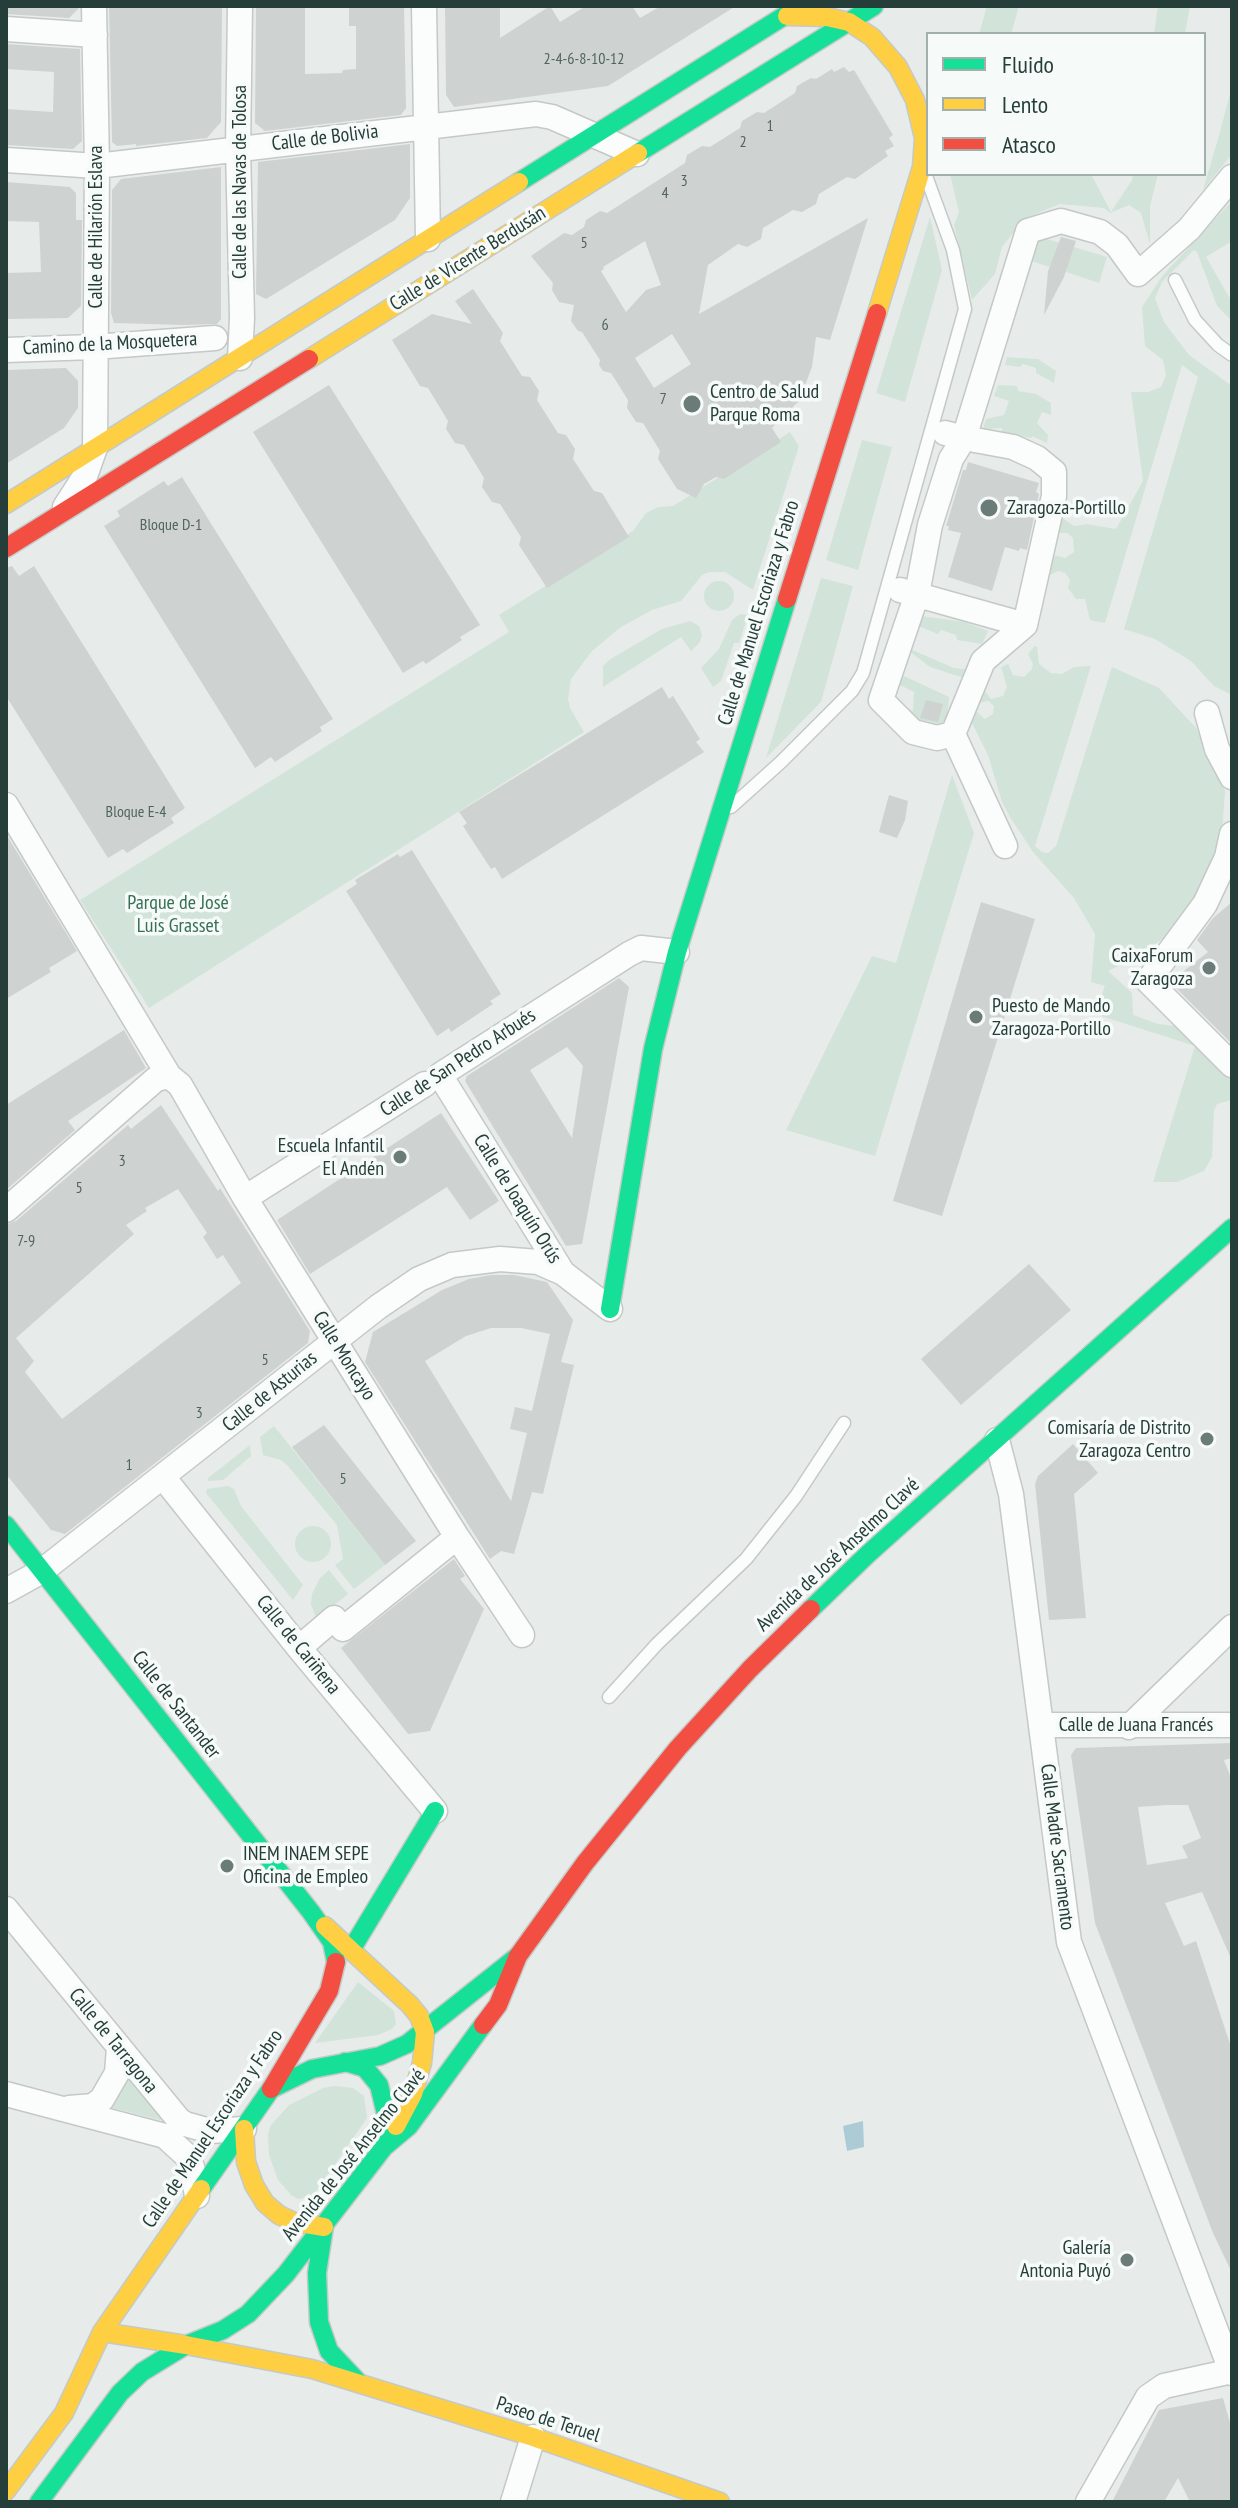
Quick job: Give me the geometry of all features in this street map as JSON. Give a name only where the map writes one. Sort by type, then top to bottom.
[{"type":"main road","name":"Calle de Vicente Berdusán","points":[[6,548],[874,6]]},
{"type":"main road","name":"Calle de Vicente Berdusán","points":[[6,504],[793,11]]},
{"type":"main road","points":[[793,11],[849,22]]},
{"type":"main road","name":"Calle de Manuel Escoriaza y Fabro","points":[[610,1309],[653,1049],[677,952],[922,167],[924,138],[909,84],[872,37],[849,22]]},
{"type":"main road","name":"Avenida de José Anselmo Clavé","points":[[39,2502],[120,2393],[150,2365],[186,2345],[223,2330],[254,2310],[324,2227],[384,2147],[409,2126],[498,2005],[518,1956],[614,1826],[719,1702],[836,1584],[1232,1228]]},
{"type":"main road","name":"Calle de Santander","points":[[6,1525],[332,1942]]},
{"type":"main road","points":[[351,1950],[435,1811]]},
{"type":"main road","name":"Calle de Santander","points":[[311,1912],[410,2005],[425,2032]]},
{"type":"main road","name":"Calle de Manuel Escoriaza y Fabro","points":[[6,2491],[64,2413],[102,2332],[271,2089],[329,1991],[335,1972],[332,1942]]},
{"type":"main road","name":"Avenida de José Anselmo Clavé","points":[[271,2089],[312,2069],[388,2053],[425,2032],[518,1956]]},
{"type":"main road","points":[[384,2147],[413,2094],[422,2063],[425,2032]]},
{"type":"main road","points":[[345,2062],[365,2068],[379,2085],[386,2114],[384,2147]]},
{"type":"main road","points":[[244,2129],[246,2162],[254,2185],[265,2203],[294,2222],[324,2227]]},
{"type":"main road","name":"Paseo de Teruel","points":[[324,2227],[317,2273],[319,2322],[329,2351],[345,2372],[362,2385]]},
{"type":"main road","name":"Paseo de Teruel","points":[[102,2332],[270,2359],[533,2437],[720,2502]]},
{"type":"street","name":"Calle de Hilarión Eslava","points":[[94,6],[97,166],[95,448]]},
{"type":"street","name":"Calle de las Navas de Tolosa","points":[[240,6],[240,358]]},
{"type":"street","points":[[424,6],[428,239]]},
{"type":"street","points":[[6,29],[95,35]]},
{"type":"street","name":"Calle de Bolivia","points":[[6,160],[97,166],[536,114],[552,117],[637,154]]},
{"type":"street","points":[[953,734],[937,738],[913,732],[881,700],[908,592],[951,459],[954,436],[1028,231],[1061,221],[1100,232],[1117,245],[1138,274],[1189,229],[1232,177]]},
{"type":"street","name":"Camino de la Mosquetera","points":[[6,350],[215,338]]},
{"type":"street","points":[[954,436],[1013,447],[1037,458],[1054,472],[1054,496],[1025,625],[983,661],[953,734],[1005,846]]},
{"type":"street","name":"Calle de Vicente Berdusán","points":[[62,512],[85,476],[95,448]]},
{"type":"street","points":[[908,592],[1025,625]]},
{"type":"street","points":[[1232,731],[1207,713],[1217,749],[1232,777]]},
{"type":"street","name":"Calle Moncayo","points":[[6,805],[169,1076],[180,1085],[245,1198],[457,1537],[522,1635]]},
{"type":"street","points":[[1232,834],[1226,869],[1205,904],[1148,981],[1232,1065]]},
{"type":"street","name":"Calle de San Pedro Arbués","points":[[245,1198],[629,954],[641,948],[677,952]]},
{"type":"street","points":[[6,1210],[156,1079],[169,1076]]},
{"type":"street","name":"Calle de Joaquín Orús","points":[[432,1079],[563,1273],[610,1309]]},
{"type":"street","name":"Calle de Asturias","points":[[6,1591],[42,1571],[334,1341],[419,1279],[452,1265],[500,1259],[538,1262],[563,1273]]},
{"type":"street","name":"Calle Madre Sacramento","points":[[997,1440],[1011,1494],[1069,1942],[1232,2372]]},
{"type":"street","name":"Calle de Cariñena","points":[[163,1477],[299,1648],[435,1811]]},
{"type":"street","points":[[299,1648],[334,1618],[343,1629],[457,1537]]},
{"type":"street","points":[[1129,1727],[1232,1627]]},
{"type":"street","name":"Calle de Juana Francés","points":[[1041,1725],[1232,1725]]},
{"type":"street","name":"Calle de Tarragona","points":[[6,1909],[168,2108],[185,2124],[218,2132],[244,2129]]},
{"type":"street","points":[[63,2108],[93,2106],[102,2099],[117,2073],[119,2048]]},
{"type":"street","points":[[6,2094],[165,2136],[187,2156],[197,2196]]},
{"type":"street","points":[[1088,2502],[1148,2397],[1164,2386],[1232,2372]]},
{"type":"street","points":[[513,2502],[533,2437]]},
{"type":"lane","points":[[720,817],[823,721],[852,691],[863,673],[965,309],[945,223],[922,167]]},
{"type":"lane","points":[[1175,280],[1195,320],[1232,355]]},
{"type":"lane","points":[[609,1697],[657,1644],[746,1559],[796,1496],[844,1423]]},
{"type":"green space","points":[[987,6],[1019,6],[1012,32],[980,32]]},
{"type":"green space","points":[[1158,6],[1190,6],[1185,32],[1154,32]]},
{"type":"green space","points":[[1232,86],[1232,154],[1203,190],[1220,132]]},
{"type":"green space","points":[[950,176],[1092,176],[1111,212],[1133,176],[1158,176],[1150,206],[1150,244],[1141,213],[1129,205],[1110,213],[1104,208],[1060,204],[1025,218],[1002,247],[995,274],[972,300],[954,225],[959,212]]},
{"type":"green space","points":[[1232,201],[1232,241],[1206,257],[1232,302],[1232,321],[1217,306],[1194,250],[1162,282],[1155,298],[1164,322],[1189,355],[1232,386],[1232,695],[1214,686],[1191,661],[1155,639],[1124,629],[1198,377],[1182,365],[1105,623],[1090,620],[1085,599],[1076,599],[1068,588],[1070,580],[1065,573],[1058,571],[1050,575],[1045,570],[1053,555],[1065,558],[1074,552],[1073,538],[1067,533],[1057,533],[1061,517],[1074,526],[1087,524],[1116,529],[1143,481],[1131,392],[1148,392],[1161,387],[1166,375],[1163,360],[1145,346],[1142,307],[1163,275]]},
{"type":"green space","points":[[930,217],[942,270],[905,402],[876,393]]},
{"type":"green space","points":[[1037,236],[1107,257],[1099,283],[1066,272],[1069,252],[1060,248],[1049,267],[1028,260]]},
{"type":"green space","points":[[1007,357],[1038,359],[1056,371],[1054,383],[1036,373],[1036,368],[1023,364],[1020,367],[1005,365]]},
{"type":"green space","points":[[998,385],[1017,386],[1018,391],[1036,394],[1051,403],[1051,415],[1042,412],[1037,423],[1048,435],[1047,443],[1032,436],[1002,432],[1002,428],[983,429],[986,419],[1004,415],[1009,401],[994,396]]},
{"type":"green space","name":"Parque de José Luis Grasset","points":[[790,432],[799,446],[753,590],[725,572],[709,572],[702,575],[681,601],[652,610],[621,627],[592,651],[571,679],[570,708],[584,732],[149,1008],[80,900],[509,632],[499,615],[633,531],[646,513],[658,507],[673,506]]},
{"type":"green space","points":[[862,440],[892,447],[858,570],[826,560]]},
{"type":"green space","points":[[821,578],[853,586],[821,702],[766,758]]},
{"type":"green space","points":[[719,581],[725,582],[733,590],[733,602],[725,610],[719,611],[713,610],[705,602],[704,596],[705,590],[713,582]]},
{"type":"green space","points":[[740,614],[748,615],[739,643],[734,643],[721,681],[713,687],[701,668],[719,649],[732,620]]},
{"type":"green space","points":[[921,616],[964,622],[988,631],[982,644],[957,640],[956,635],[941,630],[938,634],[918,626]]},
{"type":"green space","points":[[690,621],[699,626],[702,635],[691,651],[681,637],[603,687],[603,666],[609,660],[662,629]]},
{"type":"green space","points":[[1035,646],[1039,664],[1051,673],[1062,674],[1074,667],[1091,666],[1035,846],[1042,852],[1048,853],[1056,846],[1112,667],[1159,688],[1197,729],[1225,791],[1221,845],[1189,913],[1167,936],[1135,958],[1108,971],[1132,993],[1133,1015],[1158,1024],[1176,1026],[1214,1054],[1232,1077],[1232,1100],[1217,1104],[1214,1110],[1212,1157],[1204,1171],[1177,1182],[1153,1182],[1195,1046],[1095,1014],[1105,986],[1091,982],[1095,934],[1074,898],[1033,852],[1010,817],[1002,802],[988,755],[969,717],[977,712],[985,719],[993,714],[994,706],[988,701],[973,704],[981,686],[991,699],[1003,696],[1007,687],[1001,667],[1008,664],[1013,675],[1024,677],[1032,669],[1028,654]]},
{"type":"green space","points":[[910,649],[954,668],[970,670],[967,679],[930,667]]},
{"type":"green space","points":[[902,675],[949,697],[947,718],[939,736],[911,729],[890,708],[893,701],[913,711],[914,692],[898,684]]},
{"type":"green space","points":[[952,775],[974,833],[875,1156],[786,1130],[872,956],[896,963]]},
{"type":"green space","points":[[274,1426],[385,1565],[354,1589],[335,1565],[343,1559],[337,1525],[288,1466],[281,1460],[263,1455],[260,1437]]},
{"type":"green space","points":[[250,1445],[251,1456],[223,1480],[208,1481],[208,1478]]},
{"type":"green space","points":[[228,1486],[234,1489],[241,1506],[303,1585],[293,1600],[206,1493],[207,1489]]},
{"type":"green space","points":[[313,1526],[326,1531],[331,1544],[326,1557],[313,1562],[300,1557],[295,1544],[300,1531]]},
{"type":"green space","points":[[329,1570],[348,1594],[317,1619],[311,1605],[312,1594],[320,1578]]},
{"type":"green space","points":[[358,1982],[394,2011],[396,2024],[378,2035],[315,2043]]},
{"type":"green space","points":[[126,2073],[160,2120],[110,2107],[120,2094]]},
{"type":"green space","points":[[323,2088],[353,2088],[364,2096],[367,2118],[313,2196],[298,2199],[278,2180],[269,2155],[268,2134],[271,2125],[289,2105]]},
{"type":"water","points":[[863,2121],[864,2147],[847,2151],[843,2126]]},
{"type":"building","points":[[6,6],[79,8],[69,18],[6,14]]},
{"type":"building","points":[[109,6],[222,6],[221,122],[207,138],[136,146],[117,146],[112,142]]},
{"type":"building","points":[[256,6],[305,6],[305,74],[342,73],[343,70],[356,69],[356,26],[349,26],[349,6],[404,6],[406,108],[401,115],[265,131],[255,123]]},
{"type":"building","points":[[445,6],[500,6],[500,38],[550,6],[560,22],[586,6],[632,6],[640,18],[661,6],[736,6],[608,86],[454,107],[446,95]]},
{"type":"building","points":[[6,44],[80,49],[82,141],[73,149],[6,145],[6,109],[53,112],[54,72],[6,69]]},
{"type":"building","points":[[844,67],[849,72],[854,70],[893,135],[889,138],[894,146],[885,151],[888,156],[855,179],[847,177],[819,194],[816,204],[802,212],[793,210],[763,228],[761,239],[747,247],[738,244],[708,265],[699,314],[868,218],[830,340],[816,337],[812,367],[799,401],[772,428],[781,442],[724,479],[716,477],[704,484],[696,498],[677,489],[658,459],[660,451],[643,423],[636,422],[627,408],[628,400],[611,373],[603,371],[600,360],[571,321],[574,305],[559,302],[552,290],[553,283],[531,256],[564,233],[572,235],[600,211],[607,213],[685,163],[687,155],[702,146],[710,147],[740,128],[742,121],[757,112],[764,113],[795,93],[797,86],[832,69],[834,72]],"holes":[[[645,241],[661,285],[646,290],[626,312],[601,271]],[[672,334],[691,364],[654,388],[635,358]]]},
{"type":"building","points":[[410,144],[410,198],[395,220],[266,299],[256,294],[258,162]]},
{"type":"building","points":[[221,167],[221,319],[217,324],[114,323],[111,313],[112,190],[121,179]]},
{"type":"building","points":[[6,182],[70,187],[76,193],[76,220],[82,220],[81,306],[68,318],[6,319],[6,273],[41,272],[39,222],[6,221]]},
{"type":"building","points":[[1061,237],[1076,241],[1064,277],[1044,315],[1048,271]]},
{"type":"building","points":[[473,289],[503,333],[500,341],[522,376],[530,377],[539,391],[537,400],[558,433],[566,435],[575,449],[573,459],[594,491],[602,493],[629,537],[547,588],[519,545],[521,537],[500,504],[492,502],[482,487],[484,478],[464,445],[455,443],[446,429],[448,421],[428,388],[420,386],[392,340],[432,314],[472,324],[455,301]]},
{"type":"building","points":[[66,368],[78,381],[78,408],[64,428],[6,464],[6,370]]},
{"type":"building","points":[[329,385],[480,625],[426,664],[423,661],[403,673],[253,432]]},
{"type":"building","points":[[968,462],[1039,483],[1027,550],[1005,547],[992,591],[948,577],[961,533],[948,530],[949,526],[946,526]]},
{"type":"building","points":[[182,477],[333,719],[320,727],[322,731],[275,762],[271,757],[255,768],[104,526],[120,516],[117,511],[164,481],[168,486]]},
{"type":"building","points":[[12,566],[19,576],[34,566],[185,808],[171,818],[174,823],[127,853],[123,849],[108,858],[6,696],[6,568]]},
{"type":"building","points":[[662,687],[669,699],[673,696],[700,739],[696,742],[704,752],[502,879],[495,867],[491,869],[463,826],[467,823],[459,812]]},
{"type":"building","points":[[926,700],[943,704],[938,722],[920,718]]},
{"type":"building","points":[[889,795],[908,801],[905,820],[897,838],[879,832]]},
{"type":"building","points":[[6,834],[77,951],[49,968],[51,972],[6,999]]},
{"type":"building","points":[[412,850],[501,994],[490,1001],[493,1004],[451,1032],[449,1028],[437,1036],[346,891],[357,884],[355,880],[398,854],[400,857]]},
{"type":"building","name":"Puesto de Mando Zaragoza-Portillo","points":[[981,902],[1035,919],[942,1216],[893,1201]]},
{"type":"building","name":"CaixaForum Zaragoza","points":[[1232,902],[1232,1044],[1170,982],[1208,952],[1197,940],[1213,918]]},
{"type":"building","points":[[619,978],[629,987],[582,1244],[566,1246],[465,1081],[467,1076]],"holes":[[[567,1047],[583,1066],[572,1138],[530,1070]]]},
{"type":"building","points":[[124,1030],[146,1068],[68,1121],[75,1130],[6,1190],[6,1105]]},
{"type":"building","points":[[161,1105],[218,1191],[220,1188],[310,1331],[308,1343],[65,1534],[51,1530],[6,1474],[6,1225],[16,1221],[128,1125],[131,1129]],"holes":[[[178,1189],[207,1233],[203,1237],[217,1259],[223,1255],[241,1283],[62,1419],[25,1372],[34,1361],[16,1338],[134,1234],[126,1225],[147,1211],[145,1208]]]},
{"type":"building","points":[[441,1113],[499,1201],[470,1220],[447,1187],[310,1274],[277,1220]]},
{"type":"building","points":[[1029,1264],[1071,1310],[961,1405],[921,1359]]},
{"type":"building","points":[[514,1275],[547,1282],[573,1320],[561,1362],[574,1365],[543,1494],[532,1492],[514,1554],[501,1551],[490,1559],[365,1362],[373,1332],[442,1290],[469,1279]],"holes":[[[491,1328],[521,1328],[550,1334],[532,1411],[515,1407],[510,1429],[527,1433],[511,1501],[425,1361],[466,1336]]]},
{"type":"building","points":[[324,1425],[416,1541],[385,1565],[292,1447]]},
{"type":"building","points":[[1073,1444],[1098,1473],[1074,1494],[1086,1618],[1049,1620],[1035,1484],[1038,1476]]},
{"type":"building","points":[[454,1559],[465,1576],[460,1579],[484,1609],[430,1731],[408,1734],[341,1648]]},
{"type":"building","points":[[1232,1743],[1232,1758],[1224,1760],[1232,1781],[1232,1961],[1202,1892],[1165,1903],[1184,1946],[1196,1941],[1232,2050],[1232,2273],[1213,2233],[1095,1923],[1071,1755],[1076,1748]],"holes":[[[1188,1805],[1201,1838],[1182,1846],[1188,1858],[1147,1865],[1138,1807]]]},
{"type":"building","points":[[1223,2398],[1232,2430],[1232,2502],[1190,2502],[1178,2478],[1164,2502],[1112,2502],[1159,2410]]},
{"type":"traffic: fast","points":[[519,182],[800,6]]},
{"type":"traffic: fast","points":[[638,153],[874,6]]},
{"type":"traffic: fast","points":[[610,1309],[653,1049],[677,952],[787,599]]},
{"type":"traffic: fast","points":[[811,1609],[868,1554],[1232,1228]]},
{"type":"traffic: fast","points":[[6,1525],[311,1912],[332,1942],[336,1962]]},
{"type":"traffic: fast","points":[[351,1950],[435,1811]]},
{"type":"traffic: fast","points":[[201,2189],[271,2089],[312,2069],[380,2056],[407,2044],[518,1956]]},
{"type":"traffic: fast","points":[[39,2502],[120,2393],[142,2372],[186,2345],[223,2330],[248,2314],[286,2274],[384,2147],[409,2126],[483,2025]]},
{"type":"traffic: fast","points":[[345,2062],[365,2068],[379,2085],[386,2114],[384,2147]]},
{"type":"traffic: fast","points":[[324,2227],[317,2273],[319,2322],[329,2351],[358,2382]]},
{"type":"traffic: slow","points":[[787,16],[827,17],[849,22],[872,37],[898,67],[915,100],[924,138],[922,167],[877,313]]},
{"type":"traffic: slow","points":[[309,359],[638,153]]},
{"type":"traffic: slow","points":[[6,504],[519,182]]},
{"type":"traffic: slow","points":[[325,1926],[410,2005],[419,2016],[425,2032],[422,2063],[413,2094],[396,2126]]},
{"type":"traffic: slow","points":[[244,2129],[246,2162],[254,2185],[265,2203],[294,2222],[324,2227]]},
{"type":"traffic: slow","points":[[6,2491],[64,2413],[102,2332],[201,2189]]},
{"type":"traffic: slow","points":[[102,2332],[186,2345]]},
{"type":"traffic: slow","points":[[186,2345],[312,2369],[533,2437],[720,2502]]},
{"type":"traffic: jam","points":[[787,599],[877,313]]},
{"type":"traffic: jam","points":[[6,548],[309,359]]},
{"type":"traffic: jam","points":[[483,2025],[498,2005],[518,1956],[585,1863],[678,1748],[750,1669],[811,1609]]},
{"type":"traffic: jam","points":[[271,2089],[329,1991],[336,1962]]},
{"type":"place","name":"Centro de Salud Parque Roma","points":[[692,404]]},
{"type":"place","name":"Zaragoza-Portillo","points":[[989,508]]},
{"type":"place","name":"CaixaForum Zaragoza","points":[[1209,968]]},
{"type":"place","name":"Puesto de Mando Zaragoza-Portillo","points":[[976,1017]]},
{"type":"place","name":"Escuela Infantil El Andén","points":[[400,1157]]},
{"type":"place","name":"Comisaría de Distrito Zaragoza Centro","points":[[1207,1439]]},
{"type":"place","name":"INEM INAEM SEPE Oficina de Empleo","points":[[227,1866]]},
{"type":"place","name":"Galería Antonia Puyó","points":[[1127,2260]]}]
